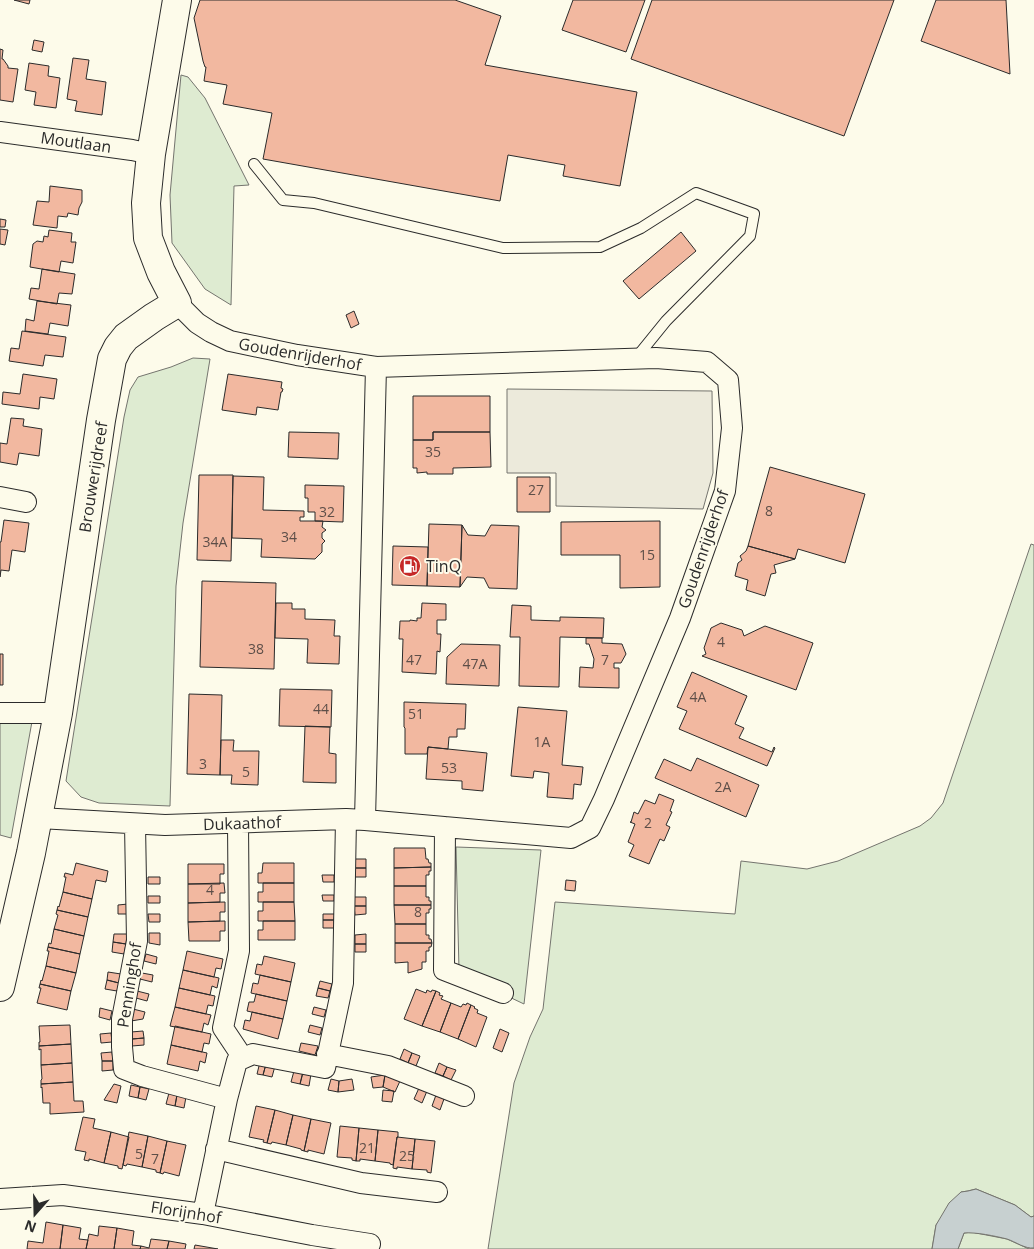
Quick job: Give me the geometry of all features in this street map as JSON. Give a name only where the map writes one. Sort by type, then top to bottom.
[{"type":"street","points":[[177,0],[151,154],[146,203],[148,238],[161,272],[177,304]]},
{"type":"street","name":"Moutlaan","points":[[0,132],[151,154]]},
{"type":"street","name":"Goudenrijderhof","points":[[177,304],[197,324],[230,341],[296,356],[376,367],[656,358],[707,362],[728,380],[732,428],[725,491],[680,618],[604,799],[590,828],[571,838]]},
{"type":"street","name":"Brouwerijdreef","points":[[0,987],[39,818],[58,713],[101,420],[112,359],[126,336],[177,304]]},
{"type":"street","name":"Goudenrijderhof","points":[[356,820],[376,367]]},
{"type":"street","points":[[0,497],[26,502]]},
{"type":"street","points":[[0,713],[58,713]]},
{"type":"street","name":"Dukaathof","points":[[39,818],[165,825],[356,820],[571,838]]},
{"type":"street","points":[[203,1214],[226,1099],[237,1061],[253,1054],[325,1068],[343,982],[356,820]]},
{"type":"street","points":[[238,823],[239,950],[223,1028],[243,1058]]},
{"type":"street","name":"Penninghof","points":[[135,824],[137,941],[122,1019],[124,1069],[142,1076],[226,1099]]},
{"type":"street","points":[[445,827],[444,970],[503,993]]},
{"type":"street","points":[[327,1054],[388,1066],[464,1096]]},
{"type":"street","points":[[216,1149],[361,1183],[437,1192]]},
{"type":"street","name":"Florijnhof","points":[[0,1200],[63,1195],[203,1214],[311,1242],[370,1244]]},
{"type":"lane","points":[[254,164],[283,200],[314,203],[503,248],[600,247],[641,228],[696,193],[754,214],[750,236],[666,320],[636,358]]},
{"type":"green space","points":[[181,75],[188,77],[205,98],[249,185],[234,186],[231,305],[205,289],[172,243],[170,195]]},
{"type":"green space","points":[[193,358],[210,359],[183,523],[176,586],[170,806],[99,803],[81,797],[66,781],[124,417],[130,390],[138,377]]},
{"type":"green space","points":[[1031,544],[1034,545],[1034,1216],[1031,1217],[1015,1205],[976,1189],[961,1192],[936,1225],[932,1249],[488,1249],[514,1083],[530,1037],[543,1009],[555,902],[735,914],[741,861],[807,869],[838,861],[920,826],[931,818],[943,803]]},
{"type":"green space","points":[[0,716],[33,716],[11,838],[0,835]]},
{"type":"green space","points":[[456,847],[541,850],[524,1004],[463,975],[459,970]]},
{"type":"green space","points":[[971,1232],[1007,1239],[1029,1249],[958,1249],[964,1233]]},
{"type":"shaded area","points":[[507,389],[712,391],[713,473],[703,509],[556,506],[556,473],[507,473]]},
{"type":"shaded area","points":[[976,1189],[1015,1205],[1031,1217],[1034,1216],[1034,1248],[986,1234],[964,1233],[958,1249],[932,1249],[936,1225],[949,1203],[961,1192]]},
{"type":"building","points":[[14,0],[30,0],[29,4]]},
{"type":"building","points":[[200,0],[455,0],[501,16],[485,65],[637,92],[620,186],[563,176],[565,165],[508,155],[500,201],[263,159],[272,113],[223,104],[227,85],[204,81],[206,67],[194,18]]},
{"type":"building","points":[[573,0],[645,0],[626,52],[562,30]]},
{"type":"building","points":[[652,0],[894,0],[844,136],[631,59]]},
{"type":"building","points":[[936,0],[1006,0],[1010,74],[921,41]]},
{"type":"building","points":[[34,40],[44,42],[42,52],[32,50]]},
{"type":"building","points":[[0,49],[3,50],[2,59],[8,68],[18,69],[13,102],[0,100]]},
{"type":"building","points":[[73,58],[89,60],[86,79],[106,82],[102,115],[75,111],[77,101],[67,99]]},
{"type":"building","points":[[29,63],[49,66],[48,76],[60,78],[56,108],[34,105],[36,92],[25,90]]},
{"type":"building","points":[[50,186],[82,190],[82,202],[78,215],[68,213],[67,217],[58,216],[57,228],[33,225],[37,201],[49,202]]},
{"type":"building","points":[[0,219],[6,220],[5,227],[0,227]]},
{"type":"building","points":[[0,229],[8,230],[5,245],[0,244]]},
{"type":"building","points":[[49,230],[72,233],[71,242],[76,242],[73,263],[61,261],[59,272],[30,267],[33,244],[37,241],[43,242],[44,236],[48,237]]},
{"type":"building","points":[[681,232],[696,251],[639,299],[623,281]]},
{"type":"building","points":[[42,269],[75,274],[72,294],[59,293],[57,304],[29,299],[31,288],[39,289]]},
{"type":"building","points":[[37,301],[71,305],[68,326],[50,323],[48,334],[25,331],[26,319],[34,321]]},
{"type":"building","points":[[354,311],[359,324],[351,328],[346,315]]},
{"type":"building","points":[[22,331],[66,337],[63,357],[45,355],[43,366],[9,361],[11,348],[19,349]]},
{"type":"building","points":[[23,374],[57,379],[54,399],[40,397],[39,409],[2,404],[3,392],[20,394]]},
{"type":"building","points":[[228,374],[282,382],[281,388],[283,389],[278,410],[257,407],[256,415],[222,410]]},
{"type":"building","points":[[413,396],[490,396],[490,432],[433,432],[433,440],[413,440]]},
{"type":"building","points":[[11,418],[24,419],[23,426],[42,429],[39,456],[19,453],[17,465],[0,462],[0,443],[7,444]]},
{"type":"building","points":[[289,432],[339,433],[338,459],[288,457]]},
{"type":"building","points":[[433,432],[490,432],[491,467],[453,468],[453,474],[417,473],[417,468],[413,468],[413,440],[433,440]]},
{"type":"building","points":[[770,467],[865,494],[845,563],[798,549],[795,559],[748,546]]},
{"type":"building","points":[[199,475],[233,475],[231,561],[197,560]]},
{"type":"building","points":[[233,476],[264,477],[263,510],[304,511],[304,517],[300,517],[300,521],[323,521],[322,527],[326,530],[322,533],[322,538],[325,541],[322,544],[322,552],[315,559],[261,557],[262,539],[232,538]]},
{"type":"building","points":[[517,477],[550,477],[550,512],[517,512]]},
{"type":"building","points":[[305,485],[344,486],[343,522],[315,521],[315,512],[308,512],[308,498],[305,498]]},
{"type":"building","points":[[4,520],[29,523],[25,552],[12,550],[9,571],[1,570],[0,577],[0,542]]},
{"type":"building","points":[[660,521],[660,587],[620,588],[620,555],[561,555],[561,522]]},
{"type":"building","points":[[429,524],[462,525],[460,587],[427,586]]},
{"type":"building","points":[[462,525],[468,535],[485,536],[491,525],[519,526],[517,589],[489,588],[484,578],[467,577],[460,587]]},
{"type":"building","points":[[393,546],[428,547],[427,586],[392,585]]},
{"type":"building","points":[[748,546],[795,559],[774,565],[776,573],[771,574],[765,596],[746,590],[748,580],[735,576],[738,563],[742,560],[740,556],[746,551]]},
{"type":"building","points":[[202,581],[276,583],[274,669],[200,667]]},
{"type":"building","points":[[276,603],[292,603],[292,609],[305,609],[305,619],[335,620],[334,636],[340,636],[339,664],[307,663],[308,639],[275,638]]},
{"type":"building","points":[[422,603],[446,604],[446,620],[437,620],[437,634],[441,634],[440,652],[437,651],[436,674],[402,672],[403,639],[399,639],[400,621],[417,621],[417,618],[421,618]]},
{"type":"building","points":[[512,605],[531,606],[531,620],[560,621],[560,617],[604,618],[603,638],[560,637],[559,687],[519,686],[520,637],[510,637]]},
{"type":"building","points":[[721,623],[742,630],[744,636],[765,626],[813,643],[796,690],[702,656],[706,654],[704,648],[711,628]]},
{"type":"building","points":[[586,638],[602,638],[602,643],[622,644],[626,654],[621,663],[614,663],[614,668],[619,668],[619,688],[579,687],[580,667],[593,668],[594,659],[589,644],[586,644]]},
{"type":"building","points":[[461,644],[500,645],[499,686],[446,684],[447,657]]},
{"type":"building","points":[[0,654],[3,654],[3,685],[0,685]]},
{"type":"building","points":[[692,672],[747,696],[735,724],[744,728],[739,738],[772,752],[775,748],[767,766],[679,729],[687,711],[677,707]]},
{"type":"building","points":[[280,689],[332,690],[331,727],[279,726]]},
{"type":"building","points":[[189,694],[222,695],[220,775],[187,774]]},
{"type":"building","points":[[404,702],[466,704],[465,729],[457,729],[457,737],[449,737],[448,749],[428,747],[427,754],[405,754]]},
{"type":"building","points":[[518,707],[567,711],[562,765],[583,767],[581,785],[574,784],[573,799],[547,797],[549,773],[534,771],[533,778],[511,776]]},
{"type":"building","points":[[305,726],[330,727],[329,753],[336,754],[336,783],[303,782]]},
{"type":"building","points":[[221,740],[234,740],[233,751],[259,751],[258,785],[231,784],[232,775],[220,775]]},
{"type":"building","points":[[428,747],[487,753],[483,791],[462,789],[462,781],[426,779]]},
{"type":"building","points":[[697,758],[759,785],[746,817],[655,778],[664,759],[691,771]]},
{"type":"building","points":[[659,794],[674,800],[670,811],[672,812],[666,825],[670,827],[664,841],[660,839],[649,864],[629,856],[634,845],[628,842],[635,824],[630,822],[634,812],[638,814],[645,800],[655,804]]},
{"type":"building","points":[[394,848],[425,848],[426,859],[431,863],[431,867],[394,868]]},
{"type":"building","points":[[354,859],[366,859],[366,868],[354,868]]},
{"type":"building","points":[[76,863],[108,871],[106,882],[96,880],[92,899],[63,892],[65,873],[73,875]]},
{"type":"building","points":[[263,863],[294,863],[294,883],[258,883],[258,873],[262,873]]},
{"type":"building","points":[[188,864],[224,864],[224,874],[220,874],[220,884],[188,884]]},
{"type":"building","points":[[431,867],[429,875],[426,875],[426,886],[394,886],[394,868]]},
{"type":"building","points":[[354,868],[366,868],[366,877],[354,877]]},
{"type":"building","points":[[322,875],[334,875],[334,882],[323,882]]},
{"type":"building","points":[[148,877],[160,877],[160,884],[148,884]]},
{"type":"building","points":[[566,880],[576,881],[575,891],[565,890]]},
{"type":"building","points":[[224,883],[225,893],[220,893],[220,902],[188,903],[188,884]]},
{"type":"building","points":[[263,883],[294,883],[294,902],[258,902],[258,892],[263,892]]},
{"type":"building","points":[[394,886],[426,886],[426,897],[429,897],[431,905],[394,905]]},
{"type":"building","points":[[63,892],[92,899],[88,917],[57,910]]},
{"type":"building","points":[[322,895],[334,895],[334,901],[323,901]]},
{"type":"building","points":[[148,896],[160,896],[160,903],[148,903]]},
{"type":"building","points":[[354,897],[366,897],[366,906],[354,906]]},
{"type":"building","points":[[225,902],[225,912],[220,912],[220,921],[188,922],[188,903]]},
{"type":"building","points":[[263,902],[294,902],[295,921],[258,921],[258,911],[263,911]]},
{"type":"building","points":[[128,904],[128,914],[118,914],[118,905]]},
{"type":"building","points":[[394,905],[431,905],[429,913],[426,913],[426,924],[395,924]]},
{"type":"building","points":[[354,906],[366,906],[366,914],[355,915]]},
{"type":"building","points":[[57,910],[88,917],[84,936],[54,929],[58,915],[56,914]]},
{"type":"building","points":[[148,914],[160,914],[160,922],[149,922]]},
{"type":"building","points":[[323,914],[335,914],[334,920],[323,920]]},
{"type":"building","points":[[323,920],[334,920],[335,928],[323,928]]},
{"type":"building","points":[[225,921],[225,931],[220,931],[220,941],[189,941],[188,922]]},
{"type":"building","points":[[263,921],[295,921],[295,940],[258,940],[258,930],[263,930]]},
{"type":"building","points":[[395,924],[426,924],[426,935],[429,935],[432,943],[395,943]]},
{"type":"building","points":[[54,929],[84,936],[80,954],[48,947],[49,943],[51,944]]},
{"type":"building","points":[[149,933],[160,933],[160,945],[149,943]]},
{"type":"building","points":[[114,934],[127,934],[126,944],[113,942]]},
{"type":"building","points":[[366,934],[366,944],[355,944],[355,935]]},
{"type":"building","points":[[113,942],[126,944],[124,954],[112,952]]},
{"type":"building","points":[[395,943],[432,943],[429,951],[426,951],[426,962],[422,962],[422,969],[408,973],[408,962],[395,963]]},
{"type":"building","points":[[355,944],[366,944],[366,952],[355,952]]},
{"type":"building","points":[[48,947],[80,954],[76,973],[46,966]]},
{"type":"building","points":[[187,951],[223,959],[221,969],[216,968],[214,977],[183,970]]},
{"type":"building","points":[[146,954],[157,957],[156,964],[144,961]]},
{"type":"building","points":[[264,956],[295,963],[291,982],[255,974],[257,964],[262,965]]},
{"type":"building","points":[[46,966],[76,973],[71,991],[40,984]]},
{"type":"building","points":[[183,970],[219,978],[217,988],[212,986],[210,995],[179,988]]},
{"type":"building","points":[[108,972],[121,974],[119,983],[107,980]]},
{"type":"building","points":[[142,973],[153,975],[152,982],[140,979]]},
{"type":"building","points":[[260,975],[291,982],[287,1001],[251,993],[253,983],[258,984]]},
{"type":"building","points":[[107,980],[119,983],[117,991],[105,989]]},
{"type":"building","points":[[320,981],[332,984],[330,991],[318,988]]},
{"type":"building","points":[[40,984],[71,991],[67,1010],[37,1003],[41,988],[39,988]]},
{"type":"building","points":[[179,988],[215,996],[213,1006],[208,1005],[206,1014],[175,1007]]},
{"type":"building","points":[[318,988],[330,991],[328,998],[316,996]]},
{"type":"building","points":[[416,989],[426,993],[427,990],[431,992],[432,990],[436,991],[422,1026],[404,1019]]},
{"type":"building","points":[[137,991],[149,994],[147,1001],[136,998]]},
{"type":"building","points":[[436,991],[440,993],[439,995],[443,996],[441,999],[451,1003],[440,1032],[422,1026]]},
{"type":"building","points":[[256,994],[287,1001],[283,1019],[247,1011],[249,1002],[254,1002]]},
{"type":"building","points":[[451,1003],[461,1007],[467,1003],[471,1005],[458,1039],[440,1032]]},
{"type":"building","points":[[471,1005],[478,1010],[477,1013],[487,1017],[476,1047],[458,1039]]},
{"type":"building","points":[[175,1007],[211,1015],[208,1025],[204,1023],[202,1032],[170,1026]]},
{"type":"building","points":[[314,1007],[326,1010],[324,1017],[312,1014]]},
{"type":"building","points":[[100,1008],[112,1011],[110,1020],[99,1017]]},
{"type":"building","points":[[133,1009],[145,1012],[143,1019],[131,1021]]},
{"type":"building","points":[[252,1012],[283,1019],[278,1039],[243,1029],[245,1020],[250,1021]]},
{"type":"building","points":[[70,1025],[71,1044],[39,1046],[39,1026]]},
{"type":"building","points":[[310,1025],[322,1028],[320,1035],[308,1032]]},
{"type":"building","points":[[175,1026],[211,1034],[209,1044],[204,1043],[202,1052],[171,1045]]},
{"type":"building","points":[[500,1029],[509,1033],[502,1052],[493,1048]]},
{"type":"building","points":[[143,1031],[144,1038],[132,1039],[131,1032]]},
{"type":"building","points":[[111,1033],[112,1042],[101,1043],[100,1034]]},
{"type":"building","points":[[144,1038],[144,1045],[132,1046],[132,1039]]},
{"type":"building","points":[[301,1043],[318,1046],[315,1055],[299,1051]]},
{"type":"building","points":[[71,1044],[72,1063],[41,1065],[41,1049],[39,1050],[39,1046]]},
{"type":"building","points":[[171,1045],[207,1053],[205,1063],[200,1061],[198,1071],[167,1064]]},
{"type":"building","points":[[404,1049],[412,1053],[408,1063],[400,1059]]},
{"type":"building","points":[[112,1052],[113,1061],[102,1061],[101,1053]]},
{"type":"building","points":[[412,1053],[420,1056],[416,1066],[408,1063]]},
{"type":"building","points":[[102,1061],[113,1061],[113,1070],[102,1071]]},
{"type":"building","points":[[260,1062],[266,1064],[263,1075],[257,1074]]},
{"type":"building","points":[[72,1063],[73,1082],[41,1084],[41,1065]]},
{"type":"building","points":[[439,1063],[447,1067],[443,1076],[435,1073]]},
{"type":"building","points":[[266,1064],[275,1066],[272,1077],[263,1075]]},
{"type":"building","points":[[447,1067],[456,1070],[451,1080],[443,1076]]},
{"type":"building","points":[[294,1071],[303,1072],[300,1084],[291,1082]]},
{"type":"building","points":[[303,1072],[311,1074],[309,1086],[300,1084]]},
{"type":"building","points":[[385,1075],[400,1081],[395,1092],[383,1087]]},
{"type":"building","points":[[385,1075],[383,1087],[373,1088],[371,1077]]},
{"type":"building","points":[[331,1079],[339,1081],[338,1092],[328,1090]]},
{"type":"building","points":[[352,1079],[354,1090],[338,1092],[339,1081]]},
{"type":"building","points":[[73,1082],[74,1101],[83,1101],[84,1112],[50,1114],[50,1103],[43,1103],[41,1084]]},
{"type":"building","points":[[114,1084],[121,1086],[117,1103],[104,1100]]},
{"type":"building","points":[[131,1085],[140,1087],[138,1098],[129,1096]]},
{"type":"building","points":[[140,1087],[149,1089],[146,1100],[138,1098]]},
{"type":"building","points":[[419,1088],[427,1091],[422,1103],[414,1099]]},
{"type":"building","points":[[383,1090],[394,1091],[392,1102],[382,1101]]},
{"type":"building","points":[[169,1093],[177,1095],[175,1106],[166,1104]]},
{"type":"building","points":[[177,1095],[186,1097],[184,1108],[175,1106]]},
{"type":"building","points":[[436,1095],[444,1099],[440,1110],[432,1106]]},
{"type":"building","points":[[256,1106],[275,1110],[267,1143],[263,1142],[264,1140],[249,1137]]},
{"type":"building","points":[[275,1110],[293,1115],[286,1145],[272,1142],[271,1144],[267,1143]]},
{"type":"building","points":[[293,1115],[311,1119],[304,1151],[286,1145]]},
{"type":"building","points":[[83,1117],[95,1119],[93,1128],[111,1132],[104,1163],[89,1159],[89,1161],[84,1160],[86,1152],[75,1150]]},
{"type":"building","points":[[311,1119],[331,1123],[324,1154],[308,1150],[308,1152],[304,1151]]},
{"type":"building","points":[[340,1126],[359,1128],[356,1161],[352,1160],[352,1158],[337,1157]]},
{"type":"building","points":[[359,1128],[378,1130],[375,1161],[360,1159],[360,1161],[356,1161]]},
{"type":"building","points":[[378,1130],[398,1132],[393,1165],[375,1161]]},
{"type":"building","points":[[111,1132],[129,1137],[122,1169],[118,1168],[118,1166],[104,1163]]},
{"type":"building","points":[[129,1132],[148,1136],[142,1167],[123,1165]]},
{"type":"building","points":[[148,1136],[167,1141],[160,1173],[156,1172],[156,1170],[142,1167]]},
{"type":"building","points":[[397,1137],[415,1139],[412,1169],[393,1168]]},
{"type":"building","points":[[415,1139],[435,1141],[431,1173],[427,1172],[427,1170],[412,1169]]},
{"type":"building","points":[[167,1141],[186,1145],[179,1176],[164,1172],[163,1174],[160,1173]]},
{"type":"building","points":[[46,1222],[63,1225],[60,1249],[27,1249],[28,1241],[43,1243]]},
{"type":"building","points":[[63,1225],[81,1228],[79,1239],[88,1240],[86,1249],[60,1249]]},
{"type":"building","points":[[99,1226],[117,1228],[114,1249],[86,1249],[89,1234],[98,1236]]},
{"type":"building","points":[[117,1228],[134,1231],[132,1245],[141,1246],[140,1249],[114,1249]]},
{"type":"building","points":[[151,1239],[169,1241],[167,1249],[140,1249],[141,1246],[149,1248]]},
{"type":"building","points":[[169,1241],[186,1244],[185,1249],[167,1249]]},
{"type":"building","points":[[195,1245],[218,1249],[194,1249]]},
{"type":"place","name":"TinQ","points":[[410,566]]}]
